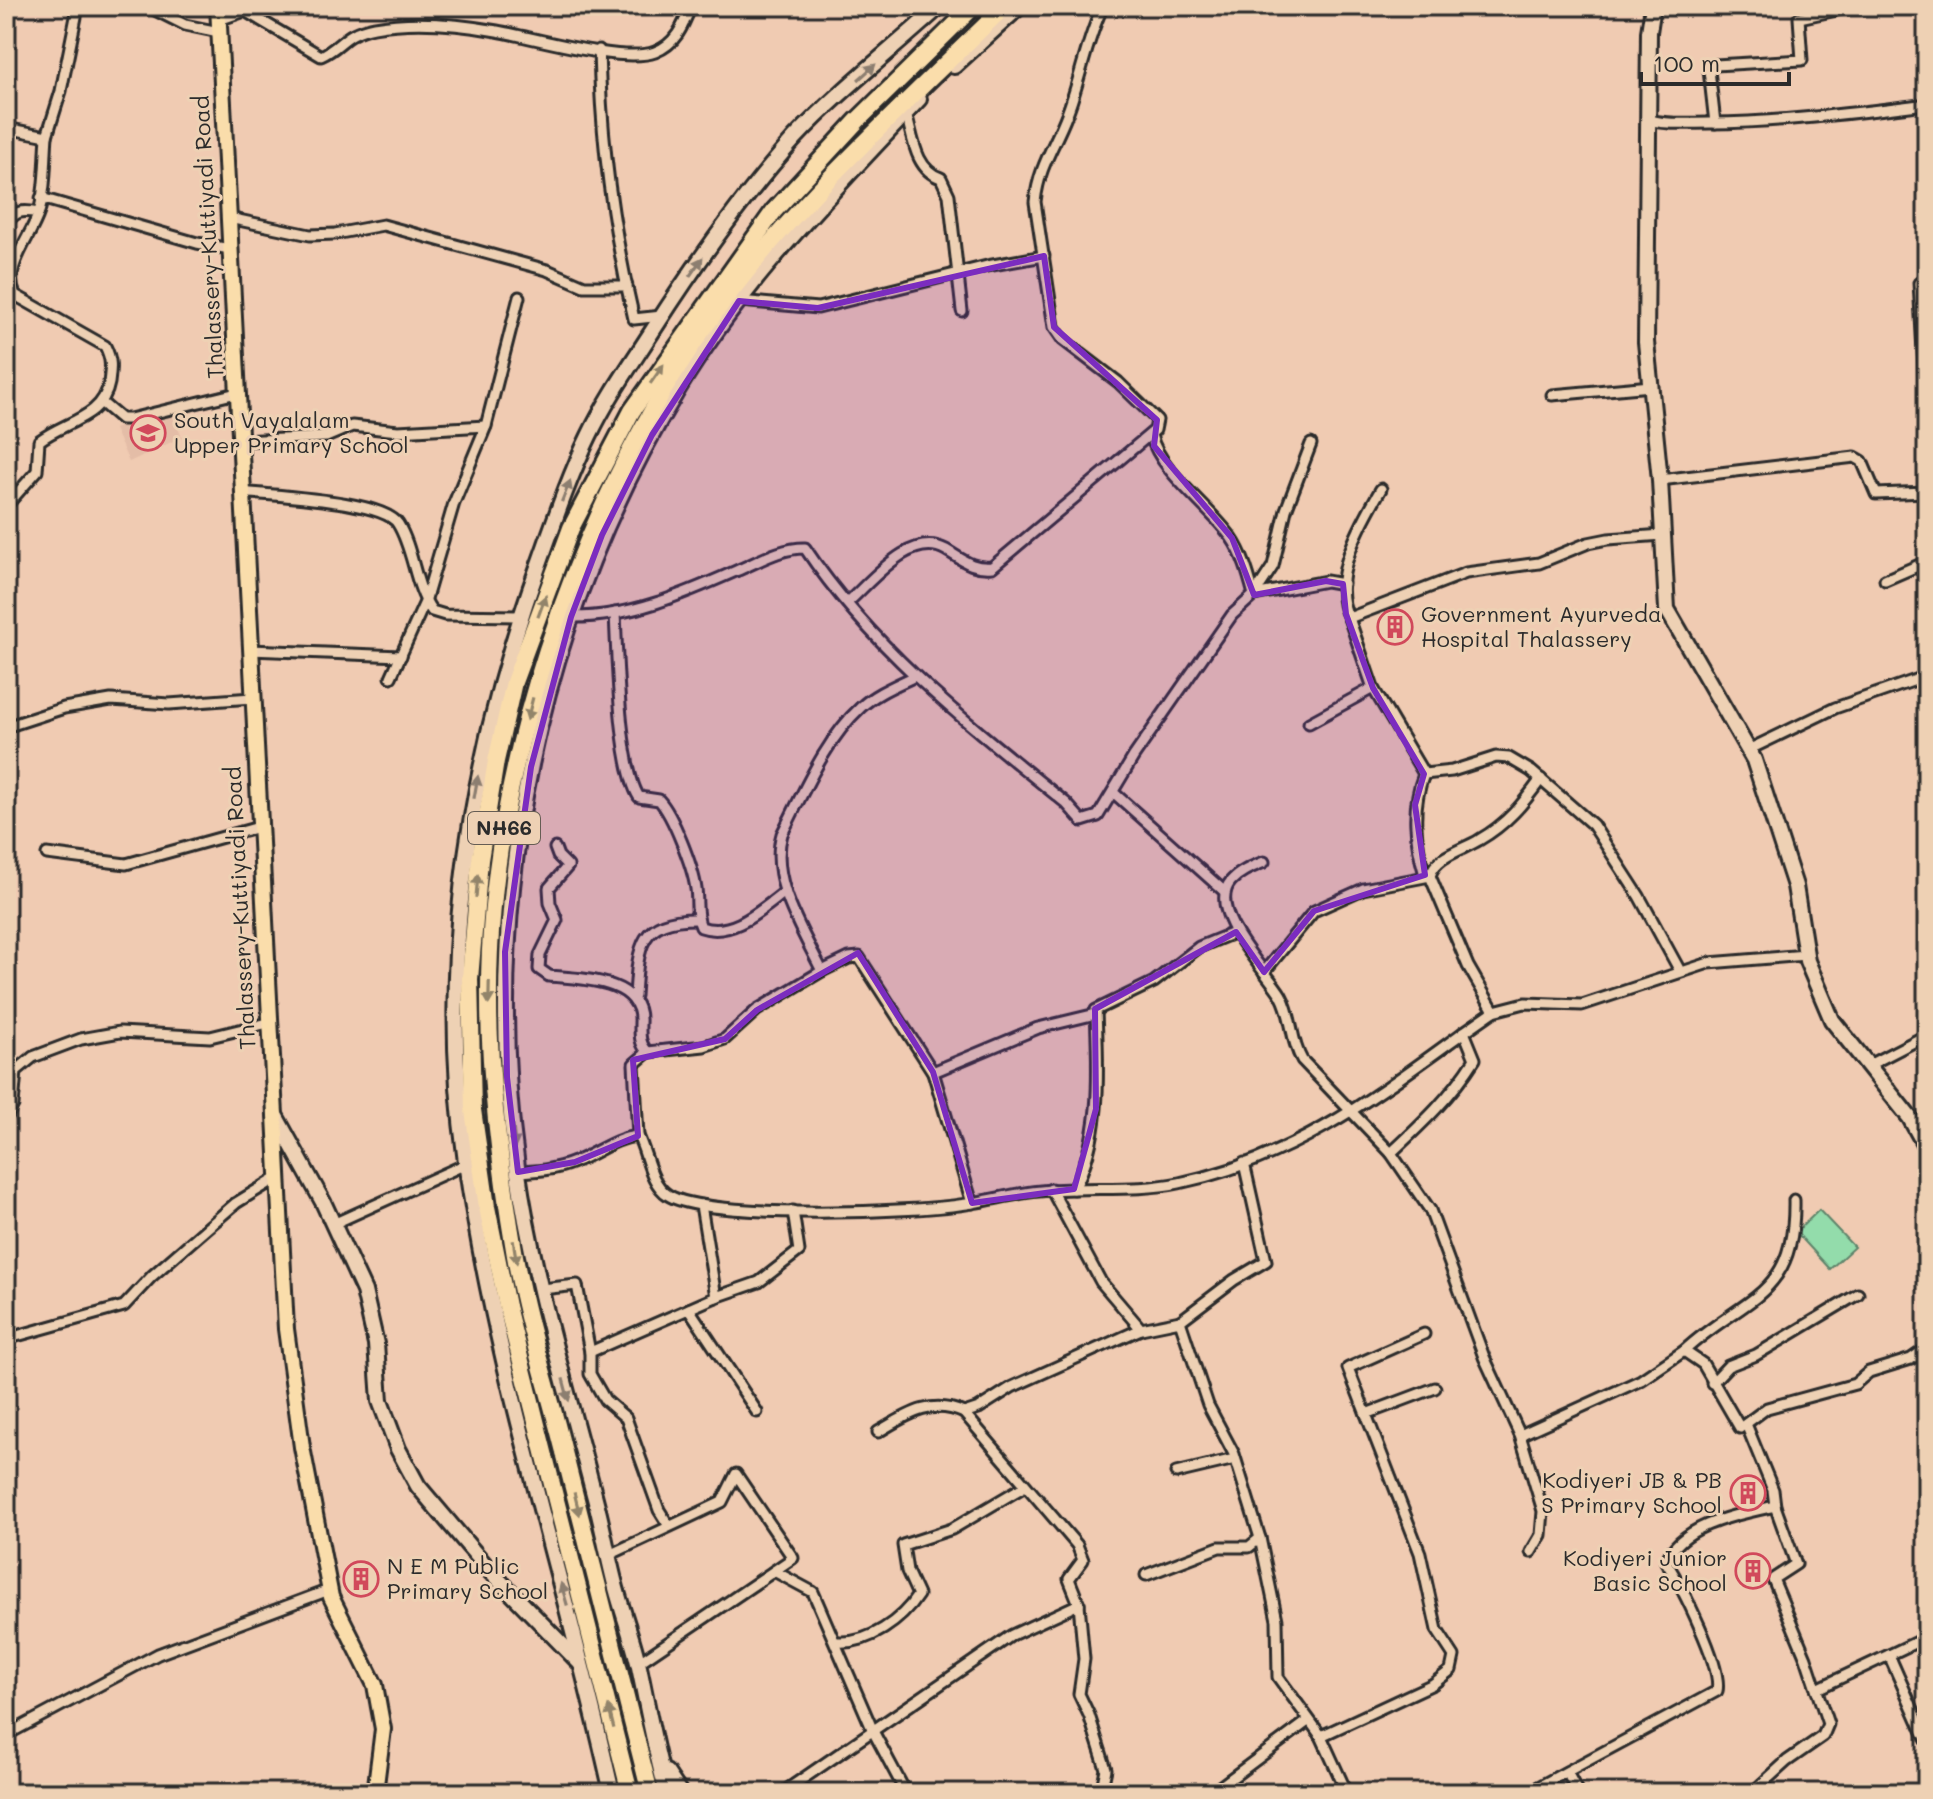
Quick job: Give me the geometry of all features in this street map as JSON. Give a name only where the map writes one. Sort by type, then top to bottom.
[{"type":"highway","name":"NH66","points":[[630,1793],[507,1306],[487,1207],[475,1124],[469,1047],[470,979],[480,860],[496,761],[514,682],[571,528],[632,411],[774,211],[869,109],[974,6]]},
{"type":"highway","name":"NH66","points":[[650,1793],[515,1258],[499,1127],[489,1002],[492,917],[509,792],[535,690],[593,524],[702,331],[786,228],[837,173],[1005,6]]},
{"type":"main road","name":"Thalassery-Kuttiyadi Road","points":[[219,19],[272,1112],[286,1329],[302,1447],[329,1590],[375,1685],[383,1729],[375,1793]]},
{"type":"street","points":[[6,506],[37,471],[39,441],[102,403],[112,361],[105,346],[15,295],[10,285],[13,270],[38,213],[47,136],[61,91],[78,7],[82,6]]},
{"type":"street","points":[[147,6],[185,25],[245,11],[321,56],[356,32],[406,25],[492,30],[599,50],[651,54],[667,46],[681,31],[691,6]]},
{"type":"street","points":[[612,1793],[585,1669],[511,1381],[466,1164],[457,1061],[454,968],[474,796],[485,737],[519,616],[589,436],[662,316],[728,222],[797,136],[940,6]]},
{"type":"street","points":[[667,1793],[638,1663],[542,1289],[518,1172],[507,1077],[505,952],[515,860],[531,767],[571,617],[602,535],[680,386],[739,301],[795,233],[906,113],[1020,6]]},
{"type":"street","points":[[847,603],[908,550],[921,545],[945,550],[965,563],[980,568],[992,567],[1151,435],[1157,420],[1118,382],[1063,340],[1054,327],[1035,202],[1037,182],[1050,146],[1069,110],[1090,34],[1103,6]]},
{"type":"street","points":[[1653,6],[1649,32],[1646,342],[1660,480],[1667,609],[1748,750],[1795,886],[1806,955],[1832,1020],[1910,1118],[1927,1149]]},
{"type":"street","points":[[1715,123],[1709,70],[1715,65],[1802,60],[1799,18],[1856,6]]},
{"type":"street","points":[[599,50],[600,112],[613,216],[634,319],[662,316]]},
{"type":"street","points":[[1648,120],[1666,124],[1809,120],[1927,104]]},
{"type":"street","points":[[906,113],[920,162],[930,175],[941,178],[949,195],[962,311]]},
{"type":"street","points":[[6,128],[47,136]]},
{"type":"street","points":[[41,198],[182,239],[230,249]]},
{"type":"street","points":[[6,226],[14,213],[23,210],[38,213]]},
{"type":"street","points":[[229,218],[310,235],[383,225],[547,270],[584,286],[627,286]]},
{"type":"street","points":[[739,301],[818,308],[861,300],[960,272],[1044,256]]},
{"type":"street","points":[[1919,283],[1927,418]]},
{"type":"street","points":[[391,677],[425,602],[454,503],[486,426],[519,297]]},
{"type":"street","points":[[1552,395],[1651,386]]},
{"type":"street","points":[[102,403],[121,419],[130,419],[237,393]]},
{"type":"street","points":[[239,441],[326,437],[352,426],[398,431],[486,426]]},
{"type":"street","points":[[1151,435],[1154,446],[1167,464],[1232,538],[1254,595]]},
{"type":"street","points":[[571,617],[644,607],[694,590],[786,548],[805,548],[868,630],[915,676],[1066,803],[1082,821],[1098,816],[1134,756],[1232,615],[1254,595],[1273,566],[1286,510],[1311,444]]},
{"type":"street","points":[[1660,480],[1855,457],[1862,461],[1876,494],[1927,492]]},
{"type":"street","points":[[1381,489],[1347,555],[1343,584],[1349,618],[1373,688],[1424,774],[1415,805],[1419,853],[1468,966],[1494,1011]]},
{"type":"street","points":[[242,492],[361,505],[384,511],[397,523],[425,602],[432,611],[445,615],[519,616]]},
{"type":"street","points":[[1349,618],[1466,573],[1539,563],[1598,541],[1663,535]]},
{"type":"street","points":[[1885,580],[1924,563],[1927,552]]},
{"type":"street","points":[[1254,595],[1326,581],[1343,584]]},
{"type":"street","points":[[615,613],[628,768],[639,797],[659,800],[670,815],[696,886],[696,919],[701,927],[711,931],[729,929],[785,892]]},
{"type":"street","points":[[250,650],[401,656]]},
{"type":"street","points":[[822,971],[785,892],[778,861],[782,834],[833,741],[863,704],[915,676]]},
{"type":"street","points":[[1748,750],[1835,708],[1927,676]]},
{"type":"street","points":[[1309,723],[1373,688]]},
{"type":"street","points":[[6,727],[64,708],[111,700],[169,704],[252,698]]},
{"type":"street","points":[[1424,774],[1452,771],[1496,757],[1509,758],[1541,779],[1593,825],[1639,896],[1680,971]]},
{"type":"street","points":[[1264,972],[1314,911],[1363,889],[1428,875],[1439,861],[1478,841],[1516,813],[1541,779]]},
{"type":"street","points":[[1114,793],[1225,892],[1231,923],[1292,1019],[1294,1045],[1302,1060],[1391,1153],[1430,1210],[1479,1344],[1520,1435],[1543,1511],[1541,1535],[1531,1552]]},
{"type":"street","points":[[47,854],[126,864],[259,827]]},
{"type":"street","points":[[555,848],[568,866],[549,888],[550,903],[557,920],[540,955],[539,969],[549,976],[589,981],[635,996]]},
{"type":"street","points":[[1225,892],[1242,872],[1264,862]]},
{"type":"street","points":[[648,1052],[642,1047],[641,1011],[635,996],[639,950],[654,927],[673,919],[696,919]]},
{"type":"street","points":[[1074,1189],[1088,1154],[1096,1109],[1099,1059],[1096,1014],[1099,1007],[1154,982],[1199,947],[1236,932]]},
{"type":"street","points":[[972,1203],[933,1072],[859,957],[849,958],[822,971],[757,1010],[725,1039],[704,1046],[648,1052],[634,1064],[638,1136],[652,1174],[666,1194],[701,1205],[846,1211],[972,1203],[1006,1194],[1051,1189],[1178,1184],[1307,1139],[1353,1112],[1494,1011],[1525,1003],[1582,1005],[1680,971],[1745,958],[1806,955]]},
{"type":"street","points":[[933,1072],[1038,1028],[1096,1014]]},
{"type":"street","points":[[6,1119],[13,1105],[16,1071],[33,1057],[81,1039],[120,1032],[178,1038],[210,1037],[268,1023]]},
{"type":"street","points":[[1391,1153],[1442,1107],[1475,1059],[1464,1032]]},
{"type":"street","points":[[1867,1066],[1927,1035]]},
{"type":"street","points":[[272,1112],[333,1224],[364,1291],[372,1319],[380,1401],[398,1449],[418,1486],[490,1571],[570,1649],[585,1669]]},
{"type":"street","points":[[518,1172],[545,1171],[575,1162],[611,1143],[638,1136]]},
{"type":"street","points":[[964,1413],[979,1408],[1012,1387],[1141,1329],[1180,1321],[1234,1280],[1266,1261],[1244,1163]]},
{"type":"street","points":[[333,1224],[466,1164]]},
{"type":"street","points":[[6,1339],[124,1306],[152,1276],[236,1203],[277,1178]]},
{"type":"street","points":[[1051,1189],[1101,1282],[1141,1329]]},
{"type":"street","points":[[1520,1435],[1641,1380],[1684,1351],[1702,1334],[1757,1300],[1779,1272],[1795,1235],[1794,1200]]},
{"type":"street","points":[[701,1205],[716,1297]]},
{"type":"street","points":[[590,1352],[716,1297],[759,1282],[799,1251],[793,1211]]},
{"type":"street","points":[[542,1289],[577,1285],[590,1352],[590,1374],[605,1400],[626,1418],[659,1510],[669,1526]]},
{"type":"street","points":[[1712,1383],[1728,1366],[1756,1355],[1858,1294]]},
{"type":"street","points":[[689,1309],[757,1412]]},
{"type":"street","points":[[1180,1321],[1208,1405],[1235,1459],[1260,1538],[1277,1620],[1278,1677],[1321,1736],[1347,1793]]},
{"type":"street","points":[[1321,1736],[1433,1684],[1451,1670],[1454,1656],[1437,1630],[1420,1553],[1348,1368],[1424,1334]]},
{"type":"street","points":[[1684,1351],[1703,1364],[1740,1428],[1767,1408],[1855,1384],[1869,1372],[1911,1359],[1927,1348]]},
{"type":"street","points":[[1366,1414],[1435,1388]]},
{"type":"street","points":[[878,1432],[912,1412],[946,1405],[964,1413],[1077,1545],[1083,1560],[1069,1579],[1079,1604],[1084,1659],[1079,1694],[1106,1769],[1101,1793]]},
{"type":"street","points":[[1746,1424],[1773,1490],[1775,1506],[1796,1564],[1773,1579],[1817,1689],[1828,1731],[1752,1793]]},
{"type":"street","points":[[1176,1473],[1235,1459]]},
{"type":"street","points":[[609,1555],[722,1502],[736,1474],[793,1558],[638,1663]]},
{"type":"street","points":[[838,1642],[854,1643],[881,1630],[909,1609],[918,1595],[907,1571],[903,1545],[952,1529],[1025,1486]]},
{"type":"street","points":[[1527,1793],[1717,1691],[1720,1681],[1666,1562],[1670,1549],[1682,1538],[1709,1525],[1775,1506]]},
{"type":"street","points":[[1146,1575],[1219,1547],[1249,1547],[1260,1538]]},
{"type":"street","points":[[774,1571],[813,1592],[838,1642],[873,1731],[906,1793]]},
{"type":"street","points":[[6,1735],[158,1654],[329,1590]]},
{"type":"street","points":[[782,1793],[1012,1635],[1079,1604]]},
{"type":"street","points":[[1817,1689],[1927,1637]]},
{"type":"street","points":[[1889,1655],[1927,1741]]},
{"type":"street","points":[[1221,1786],[1308,1721]]},
{"type":"street","points":[[657,1758],[680,1793]]},
{"type":"street","points":[[1567,1772],[1578,1793]]},
{"type":"highlighted area","points":[[1044,256],[1054,327],[1157,420],[1154,446],[1232,538],[1254,595],[1326,581],[1343,584],[1346,614],[1373,688],[1424,774],[1415,805],[1425,875],[1314,911],[1264,972],[1236,932],[1095,1009],[1096,1109],[1074,1189],[972,1203],[933,1072],[858,953],[757,1010],[725,1039],[633,1060],[638,1136],[575,1162],[518,1172],[507,1077],[505,952],[531,767],[571,617],[602,535],[652,435],[739,301],[818,308]]},
{"type":"shaded area","name":"South Vayalalam Upper Primary School","points":[[167,404],[182,437],[129,462],[114,429]]},
{"type":"green space","points":[[1819,1210],[1854,1247],[1830,1269],[1796,1232]]},
{"type":"tunnel","points":[[585,1669],[657,1758]]},
{"type":"place","name":"South Vayalalam Upper Primary School","points":[[148,433]]},
{"type":"place","name":"Government Ayurveda Hospital Thalassery","points":[[1395,627]]},
{"type":"place","name":"Kodiyeri JB & PB S Primary School","points":[[1748,1493]]},
{"type":"place","name":"Kodiyeri Junior Basic School","points":[[1753,1571]]},
{"type":"place","name":"N E M Public Primary School","points":[[361,1579]]}]
